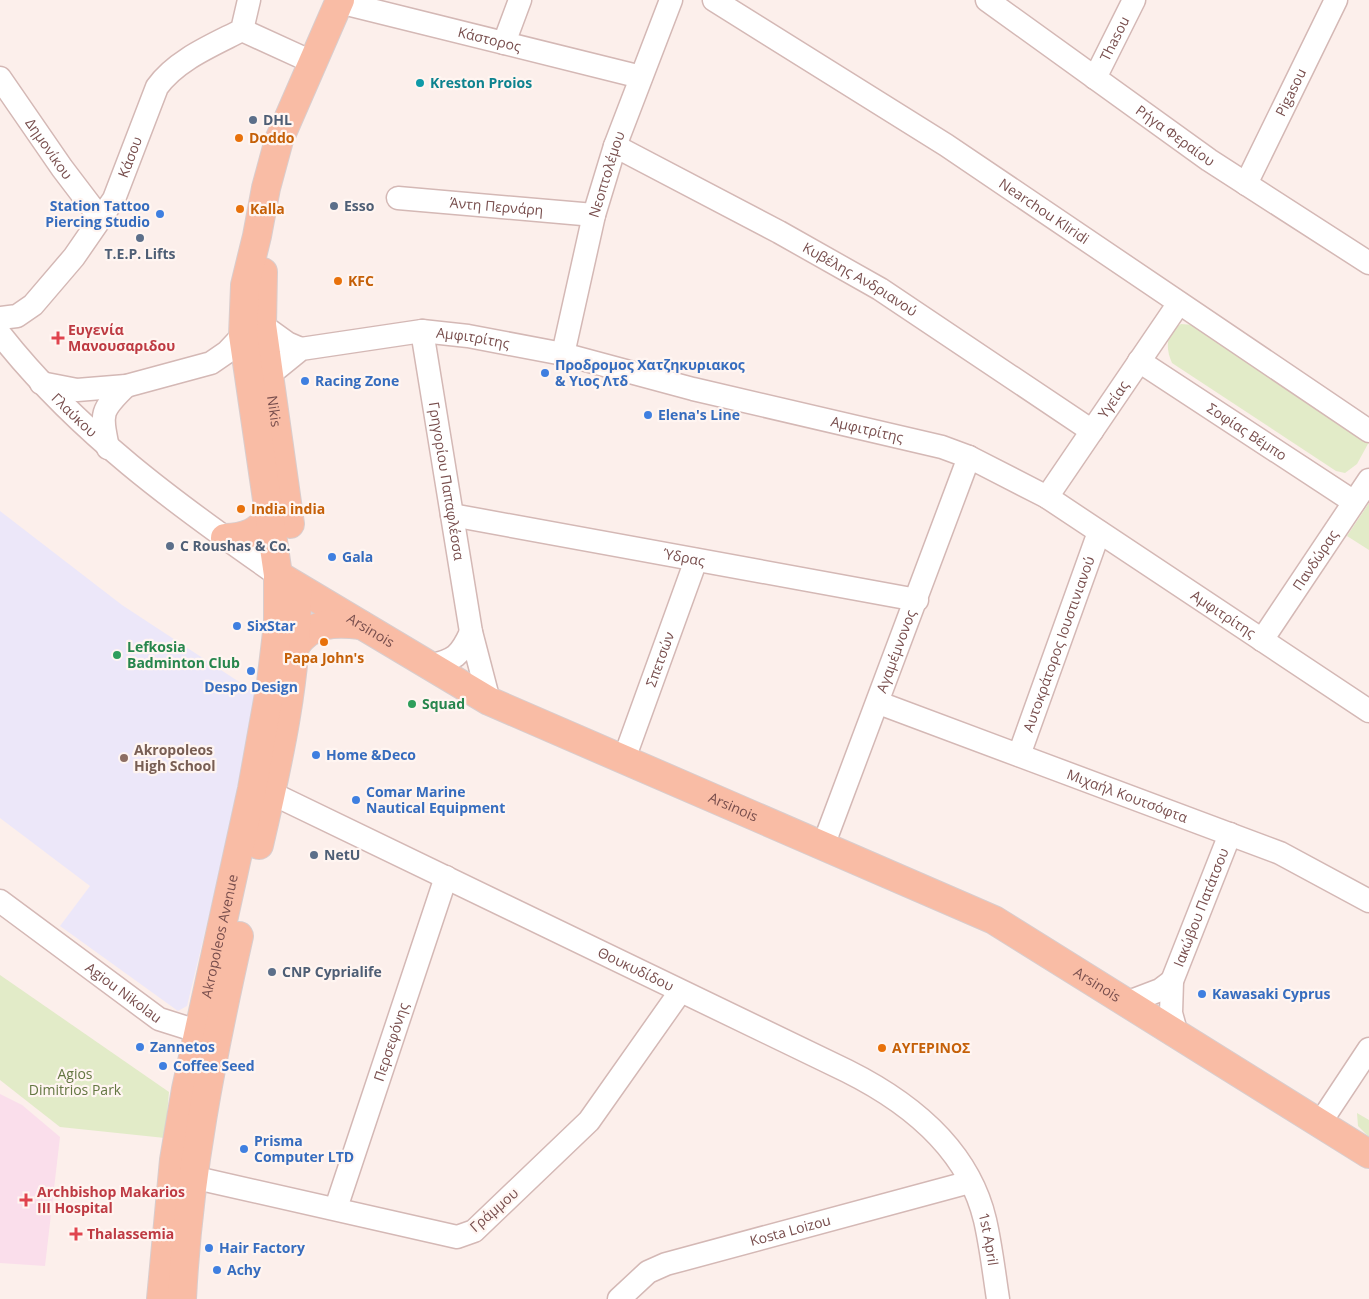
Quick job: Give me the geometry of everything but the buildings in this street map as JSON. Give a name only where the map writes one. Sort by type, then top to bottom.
[{"type":"main road","name":"Nikis","points":[[287,581],[270,516],[259,378],[253,330],[262,261],[257,236],[272,164],[312,62],[339,1]]},
{"type":"main road","name":"Nikis","points":[[259,378],[284,474],[287,581]]},
{"type":"main road","points":[[225,538],[245,537],[270,516]]},
{"type":"main road","name":"Arsinois","points":[[287,581],[489,701],[994,920],[1369,1154]]},
{"type":"main road","name":"Akropoleos Avenue","points":[[182,1299],[192,1177],[216,1036],[286,724],[296,645],[287,581]]},
{"type":"main road","name":"Akropoleos Avenue","points":[[161,1299],[174,1160],[197,1031],[252,789],[271,683],[278,624],[287,581]]},
{"type":"main road","points":[[296,645],[305,633],[317,627],[339,623],[362,625]]},
{"type":"street","points":[[249,0],[242,30],[312,62]]},
{"type":"street","points":[[504,43],[520,0]]},
{"type":"street","name":"Νεοπτολέμου","points":[[563,354],[594,215],[615,146],[670,0]]},
{"type":"street","name":"Nearchou Kliridi","points":[[714,0],[946,145],[1369,431]]},
{"type":"street","name":"Ρήγα Φεραίου","points":[[987,0],[1246,184],[1366,254]]},
{"type":"street","name":"Thasou","points":[[1095,78],[1134,0]]},
{"type":"street","name":"Pigasou","points":[[1246,184],[1336,0]]},
{"type":"street","name":"Κάστορος","points":[[339,1],[641,76]]},
{"type":"street","name":"Κάσου","points":[[0,332],[17,316],[33,305],[74,257],[114,199],[148,106],[163,79],[199,53],[242,30]]},
{"type":"street","name":"Δημονίκου","points":[[2,85],[100,218]]},
{"type":"street","name":"Κυβέλης Ανδριανού","points":[[615,146],[779,232],[880,289],[1092,432]]},
{"type":"street","name":"Άντη Περνάρη","points":[[398,198],[594,215]]},
{"type":"street","name":"Υγείας","points":[[1047,497],[1179,303]]},
{"type":"street","name":"Κάσου","points":[[18,356],[22,332],[33,305]]},
{"type":"street","points":[[41,383],[77,390],[126,386],[211,363],[253,330],[301,349]]},
{"type":"street","name":"Αμφιτρίτης","points":[[301,349],[422,331],[468,336],[563,354],[693,389],[942,447],[969,458],[1047,497],[1369,711]]},
{"type":"street","name":"Γρηγορίου Παπαφλέσσα","points":[[422,331],[471,632],[489,701]]},
{"type":"street","name":"Γλαύκου","points":[[0,332],[41,383],[108,448]]},
{"type":"street","points":[[211,363],[259,378],[301,349]]},
{"type":"street","name":"Σοφίας Βέμπο","points":[[1139,361],[1354,502]]},
{"type":"street","points":[[108,448],[103,423],[104,414],[108,404],[126,386]]},
{"type":"street","name":"Arsinois","points":[[108,448],[153,485],[287,581]]},
{"type":"street","name":"Αγαμέμνονος","points":[[823,846],[879,703],[969,458]]},
{"type":"street","name":"Πανδώρας","points":[[1262,640],[1369,480]]},
{"type":"street","name":"Ύδρας","points":[[452,515],[916,600]]},
{"type":"street","name":"Αυτοκράτορος Ιουστινιανού","points":[[1019,755],[1098,532]]},
{"type":"street","name":"Σπετσών","points":[[624,759],[696,560]]},
{"type":"street","points":[[429,666],[454,659],[471,632]]},
{"type":"street","name":"Μιχαήλ Κουτσόφτα","points":[[879,703],[1280,853],[1369,901]]},
{"type":"street","name":"Θουκυδίδου","points":[[271,793],[855,1075],[902,1102],[930,1127],[951,1151],[970,1182]]},
{"type":"street","name":"Ιακώβου Πατάτσου","points":[[1177,1035],[1172,1013],[1172,981],[1230,834]]},
{"type":"street","name":"Περσεφόνης","points":[[336,1208],[446,877]]},
{"type":"street","name":"Agiou Nikolau","points":[[0,901],[58,937],[159,1019],[197,1031]]},
{"type":"street","name":"Ιακώβου Πατάτσου","points":[[1126,1004],[1160,990],[1172,981]]},
{"type":"street","name":"Γράμμου","points":[[192,1177],[458,1237],[474,1231],[589,1121],[680,992]]},
{"type":"street","points":[[1320,1123],[1369,1049]]},
{"type":"street","name":"Kosta Loizou","points":[[620,1299],[648,1272],[666,1264],[970,1182]]},
{"type":"street","name":"1st April","points":[[970,1182],[985,1220],[998,1299]]},
{"type":"shaded area","name":"Akropoleos High School","points":[[0,511],[122,605],[262,697],[187,1006],[178,1011],[60,926],[90,886],[0,818]]},
{"type":"shaded area","name":"Archbishop Makarios III Hospital","points":[[0,1094],[22,1105],[60,1137],[45,1266],[0,1263]]},
{"type":"green space","points":[[1181,324],[1194,325],[1369,442],[1357,464],[1345,473],[1336,471],[1172,363],[1168,351],[1168,341],[1172,332]]},
{"type":"green space","points":[[1369,503],[1369,550],[1347,536]]},
{"type":"green space","name":"Agios Dimitrios Park","points":[[0,975],[169,1092],[165,1138],[60,1127],[0,1080]]},
{"type":"green space","points":[[1357,1113],[1369,1120],[1369,1137],[1358,1126]]},
{"type":"place","name":"Kreston Proios","points":[[420,83]]},
{"type":"place","name":"DHL","points":[[253,120]]},
{"type":"place","name":"Doddo","points":[[239,138]]},
{"type":"place","name":"Esso","points":[[334,206]]},
{"type":"place","name":"Kalla","points":[[240,209]]},
{"type":"place","name":"Station Tattoo Piercing Studio","points":[[160,214]]},
{"type":"place","name":"T.E.P. Lifts","points":[[140,238]]},
{"type":"place","name":"KFC","points":[[338,281]]},
{"type":"place","name":"Ευγενία Μανουσαριδου","points":[[58,338]]},
{"type":"place","name":"Προδρομος Χατζηκυριακος & Υιος Λτδ","points":[[545,373]]},
{"type":"place","name":"Racing Zone","points":[[305,381]]},
{"type":"place","name":"Elena's Line","points":[[648,415]]},
{"type":"place","name":"India india","points":[[241,509]]},
{"type":"place","name":"C Roushas & Co.","points":[[170,546]]},
{"type":"place","name":"Gala","points":[[332,557]]},
{"type":"place","name":"SixStar","points":[[237,626]]},
{"type":"place","name":"Papa John's","points":[[324,642]]},
{"type":"place","name":"Lefkosia Badminton Club","points":[[117,655]]},
{"type":"place","name":"Despo Design","points":[[251,671]]},
{"type":"place","name":"Squad","points":[[412,704]]},
{"type":"place","name":"Home &Deco","points":[[316,755]]},
{"type":"place","name":"Akropoleos High School","points":[[124,758]]},
{"type":"place","name":"Comar Marine Nautical Equipment","points":[[356,800]]},
{"type":"place","name":"NetU","points":[[314,855]]},
{"type":"place","name":"CNP Cyprialife","points":[[272,972]]},
{"type":"place","name":"Kawasaki Cyprus","points":[[1202,994]]},
{"type":"place","name":"Zannetos","points":[[140,1047]]},
{"type":"place","name":"ΑΥΓΕΡΙΝΟΣ","points":[[882,1048]]},
{"type":"place","name":"Coffee Seed","points":[[163,1066]]},
{"type":"place","name":"Prisma Computer LTD","points":[[244,1149]]},
{"type":"place","name":"Archbishop Makarios III Hospital","points":[[26,1200]]},
{"type":"place","name":"Thalassemia","points":[[76,1234]]},
{"type":"place","name":"Hair Factory","points":[[209,1248]]},
{"type":"place","name":"Achy","points":[[217,1270]]}]
